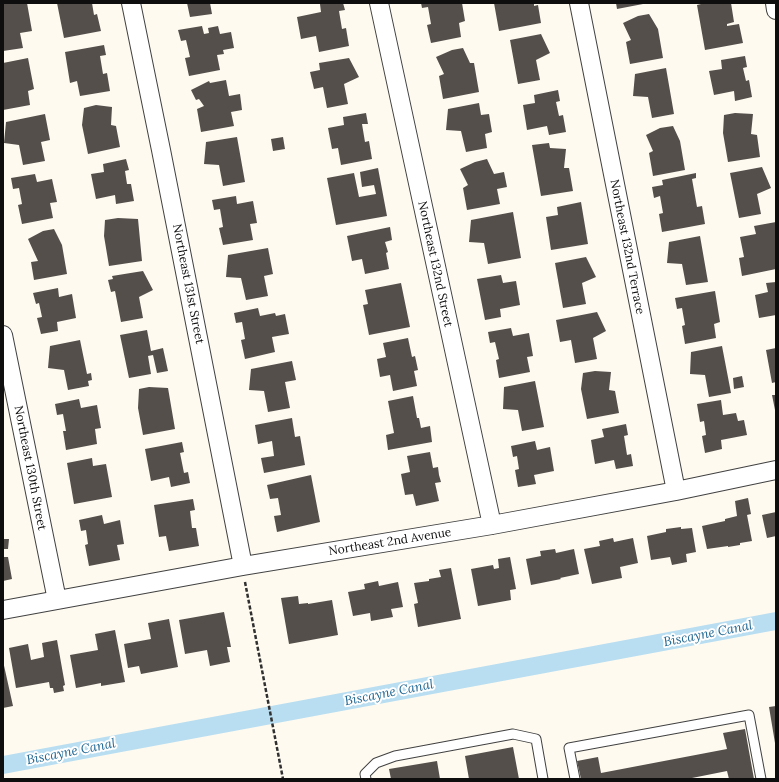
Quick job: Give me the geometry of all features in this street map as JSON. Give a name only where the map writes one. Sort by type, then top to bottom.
[{"type":"street","name":"Northeast 131st Street","points":[[131,3],[163,158],[244,573]]},
{"type":"street","name":"Northeast 132nd Street","points":[[379,3],[492,525]]},
{"type":"street","name":"Northeast 132nd Terrace","points":[[579,3],[676,491]]},
{"type":"street","points":[[774,3],[776,10]]},
{"type":"street","name":"Northeast 130th Street","points":[[3,335],[57,600]]},
{"type":"street","name":"Northeast 2nd Avenue","points":[[3,610],[57,600],[244,573],[676,491],[776,470]]},
{"type":"lane","points":[[575,779],[569,748],[749,715],[761,779]]},
{"type":"lane","points":[[366,779],[365,774],[376,763],[395,756],[513,734],[536,739],[543,779]]},
{"type":"path","points":[[244,573],[283,779]]},
{"type":"building","points":[[27,3],[32,31],[20,33],[23,48],[3,51],[3,4]]},
{"type":"building","points":[[57,3],[92,3],[94,15],[97,14],[101,31],[64,38]]},
{"type":"building","points":[[187,3],[210,3],[212,14],[190,17]]},
{"type":"building","points":[[343,3],[345,10],[339,11],[342,29],[346,28],[349,46],[319,52],[316,36],[301,39],[297,17],[321,12],[320,4]]},
{"type":"building","points":[[421,3],[462,3],[465,21],[459,23],[461,37],[431,43],[427,25],[431,24],[428,7],[422,8]]},
{"type":"building","points":[[494,3],[534,3],[534,6],[538,5],[541,23],[499,31]]},
{"type":"building","points":[[616,3],[643,3],[643,4],[617,9]]},
{"type":"building","points":[[705,3],[731,3],[734,22],[727,24],[727,26],[739,24],[743,43],[705,50],[697,5]]},
{"type":"building","points":[[649,14],[658,29],[663,58],[630,64],[626,42],[631,40],[623,23],[638,16]]},
{"type":"building","points":[[202,26],[204,34],[209,33],[208,28],[218,26],[220,34],[231,32],[234,48],[223,50],[224,54],[217,55],[220,70],[189,76],[185,58],[190,57],[186,40],[181,41],[178,30]]},
{"type":"building","points":[[541,34],[550,53],[536,60],[540,80],[518,84],[510,40]]},
{"type":"building","points":[[104,45],[106,55],[100,56],[103,74],[107,73],[110,91],[80,96],[77,81],[70,83],[65,52]]},
{"type":"building","points":[[463,48],[470,63],[474,63],[479,92],[443,99],[439,76],[444,74],[436,57],[452,50]]},
{"type":"building","points":[[745,56],[747,67],[743,68],[746,81],[749,80],[752,97],[735,101],[734,91],[714,95],[709,71],[722,69],[721,60]]},
{"type":"building","points":[[28,58],[34,89],[28,91],[30,105],[3,110],[3,63]]},
{"type":"building","points":[[349,58],[359,77],[344,84],[348,104],[327,108],[323,87],[314,89],[310,72],[320,70],[319,63]]},
{"type":"building","points":[[666,68],[674,114],[652,118],[648,97],[633,96],[635,74]]},
{"type":"building","points":[[226,80],[229,96],[240,94],[242,110],[231,112],[234,126],[201,132],[197,109],[204,106],[199,99],[196,100],[191,90],[209,81],[210,83]]},
{"type":"building","points":[[558,90],[560,101],[556,102],[559,116],[563,115],[566,132],[549,135],[547,126],[527,130],[523,105],[535,103],[534,95]]},
{"type":"building","points":[[479,103],[481,115],[489,114],[492,132],[485,134],[487,148],[466,152],[461,131],[446,130],[448,109]]},
{"type":"building","points":[[96,105],[112,107],[111,125],[116,126],[120,147],[88,154],[82,125],[84,108]]},
{"type":"building","points":[[366,113],[368,124],[362,124],[365,142],[369,141],[372,159],[341,165],[338,148],[332,149],[328,128],[344,125],[343,117]]},
{"type":"building","points":[[735,113],[753,114],[751,134],[757,135],[760,157],[728,162],[723,133],[724,115]]},
{"type":"building","points":[[45,114],[50,140],[41,142],[45,161],[23,165],[19,145],[4,143],[6,122]]},
{"type":"building","points":[[673,126],[680,141],[685,170],[653,176],[649,153],[653,151],[646,135],[660,128]]},
{"type":"building","points":[[237,137],[245,182],[223,186],[219,165],[204,164],[206,142]]},
{"type":"building","points":[[283,137],[285,149],[273,151],[271,139]]},
{"type":"building","points":[[549,143],[550,148],[566,149],[564,168],[569,168],[573,191],[541,196],[532,145]]},
{"type":"building","points":[[126,159],[129,170],[125,171],[127,184],[131,184],[134,201],[116,204],[115,195],[96,199],[91,174],[104,172],[103,164]]},
{"type":"building","points":[[487,159],[494,174],[504,172],[507,187],[497,189],[500,204],[467,210],[463,188],[468,185],[460,169],[475,162]]},
{"type":"building","points":[[762,167],[771,188],[757,194],[761,214],[739,218],[730,173]]},
{"type":"building","points":[[378,168],[387,216],[336,225],[327,178],[354,173],[359,197],[376,194],[374,185],[362,187],[360,172]]},
{"type":"building","points":[[696,173],[696,178],[692,179],[697,207],[702,206],[705,224],[662,232],[659,214],[663,213],[660,196],[654,198],[652,187],[663,185],[662,180]]},
{"type":"building","points":[[35,174],[37,182],[52,179],[57,202],[50,203],[53,218],[22,224],[18,205],[22,204],[19,188],[13,189],[11,178]]},
{"type":"building","points":[[236,196],[237,204],[253,201],[257,223],[250,224],[253,240],[223,245],[219,228],[223,227],[220,209],[214,210],[212,200]]},
{"type":"building","points":[[581,202],[588,244],[551,250],[546,217],[558,215],[557,207]]},
{"type":"building","points":[[513,212],[521,258],[488,264],[484,243],[469,242],[471,220]]},
{"type":"building","points":[[118,218],[138,219],[142,261],[109,266],[104,236],[105,220]]},
{"type":"building","points":[[776,222],[776,269],[742,276],[739,258],[744,257],[740,237],[756,234],[754,226]]},
{"type":"building","points":[[390,227],[392,240],[385,242],[388,252],[386,253],[389,269],[365,274],[362,259],[352,261],[347,236]]},
{"type":"building","points":[[54,229],[62,245],[67,274],[34,280],[31,262],[38,261],[28,239],[43,231]]},
{"type":"building","points":[[700,236],[708,282],[686,285],[682,264],[667,263],[669,242]]},
{"type":"building","points":[[268,248],[273,274],[264,276],[268,296],[246,300],[241,278],[226,277],[228,255]]},
{"type":"building","points":[[586,257],[596,277],[582,283],[586,304],[563,308],[555,263]]},
{"type":"building","points":[[143,271],[153,290],[139,297],[143,318],[121,322],[115,291],[111,292],[108,280],[113,279],[112,276]]},
{"type":"building","points":[[501,275],[503,283],[516,281],[520,305],[500,309],[501,317],[485,320],[477,279]]},
{"type":"building","points":[[776,282],[776,315],[759,318],[755,295],[768,292],[766,283]]},
{"type":"building","points":[[401,283],[410,327],[369,335],[363,305],[368,304],[365,290]]},
{"type":"building","points":[[58,288],[59,297],[72,294],[76,318],[57,322],[58,331],[41,334],[37,318],[42,317],[39,303],[36,304],[33,293]]},
{"type":"building","points":[[715,291],[720,322],[714,324],[716,338],[685,344],[682,326],[685,325],[682,308],[677,309],[675,298]]},
{"type":"building","points":[[258,308],[260,316],[275,313],[276,316],[285,314],[289,334],[272,337],[275,352],[245,359],[241,340],[245,339],[242,322],[236,323],[234,313]]},
{"type":"building","points":[[597,312],[606,331],[593,338],[597,359],[575,363],[571,340],[560,342],[556,320]]},
{"type":"building","points":[[511,328],[513,336],[529,333],[533,356],[527,357],[530,372],[499,378],[496,360],[499,359],[495,342],[490,343],[488,332]]},
{"type":"building","points":[[147,330],[151,351],[163,348],[168,371],[157,373],[153,355],[148,356],[151,374],[129,378],[120,335]]},
{"type":"building","points":[[408,338],[412,357],[415,356],[418,370],[414,371],[417,386],[393,391],[390,375],[380,377],[377,359],[386,357],[383,343]]},
{"type":"building","points":[[80,340],[87,374],[91,373],[92,380],[88,381],[89,386],[68,390],[64,370],[48,368],[50,346]]},
{"type":"building","points":[[722,346],[731,393],[709,397],[705,375],[690,374],[691,352]]},
{"type":"building","points":[[776,348],[776,382],[772,383],[766,350]]},
{"type":"building","points":[[292,361],[296,380],[285,382],[290,408],[268,412],[264,391],[249,390],[251,369]]},
{"type":"building","points":[[595,371],[611,372],[609,390],[615,391],[619,413],[587,419],[581,389],[583,373]]},
{"type":"building","points":[[742,376],[744,387],[734,389],[733,378]]},
{"type":"building","points":[[535,381],[544,427],[522,431],[518,410],[503,409],[504,387]]},
{"type":"building","points":[[149,387],[168,388],[175,429],[143,435],[138,408],[139,389]]},
{"type":"building","points":[[772,395],[776,395],[776,410],[775,410]]},
{"type":"building","points":[[413,396],[417,418],[419,418],[421,428],[430,426],[432,442],[388,450],[386,435],[394,433],[388,401]]},
{"type":"building","points":[[79,399],[81,408],[97,405],[101,428],[95,429],[97,444],[66,450],[63,431],[66,431],[63,414],[57,415],[55,404]]},
{"type":"building","points":[[721,400],[723,415],[736,413],[738,421],[744,420],[747,435],[721,440],[722,449],[705,453],[702,436],[706,435],[704,421],[700,422],[697,404]]},
{"type":"building","points":[[292,418],[295,437],[300,436],[305,465],[264,473],[261,458],[274,456],[272,441],[258,444],[255,425]]},
{"type":"building","points":[[626,424],[628,435],[624,436],[627,455],[631,454],[633,466],[616,469],[614,460],[595,464],[591,440],[604,437],[602,429]]},
{"type":"building","points":[[535,441],[537,450],[550,447],[554,471],[534,475],[536,484],[518,487],[515,470],[519,469],[517,456],[513,457],[511,446]]},
{"type":"building","points":[[182,442],[184,452],[180,453],[184,473],[188,472],[190,483],[171,487],[169,477],[151,481],[145,449]]},
{"type":"building","points":[[430,452],[433,468],[438,467],[441,482],[435,483],[439,501],[416,506],[413,494],[405,495],[401,474],[410,472],[407,456]]},
{"type":"building","points":[[92,458],[93,466],[106,464],[112,497],[74,504],[67,463]]},
{"type":"building","points":[[311,475],[320,522],[277,532],[274,516],[281,515],[278,498],[270,499],[267,485]]},
{"type":"building","points":[[748,498],[751,514],[747,515],[752,541],[740,543],[740,545],[707,549],[702,526],[725,521],[725,519],[737,516],[735,501]]},
{"type":"building","points":[[193,499],[195,510],[190,511],[192,528],[196,528],[199,546],[169,551],[166,536],[159,537],[154,505]]},
{"type":"building","points":[[776,512],[776,536],[767,538],[762,515]]},
{"type":"building","points":[[102,515],[104,524],[120,520],[124,544],[117,545],[120,560],[89,566],[85,545],[88,544],[86,530],[81,531],[79,520]]},
{"type":"building","points":[[681,527],[681,529],[692,528],[696,552],[686,554],[687,562],[672,565],[670,557],[651,560],[647,536],[666,532],[666,529]]},
{"type":"building","points":[[613,538],[614,542],[633,538],[638,563],[620,567],[622,578],[592,584],[584,549],[600,546],[599,541]]},
{"type":"building","points":[[3,539],[9,539],[8,549],[3,549]]},
{"type":"building","points":[[555,549],[556,553],[574,549],[579,574],[531,585],[526,559],[541,556],[540,551]]},
{"type":"building","points":[[3,557],[8,557],[12,579],[3,581]]},
{"type":"building","points":[[510,557],[516,589],[510,590],[511,600],[478,606],[471,569],[493,565],[494,569],[499,568],[498,559]]},
{"type":"building","points":[[451,568],[461,619],[418,627],[414,604],[418,603],[414,583],[429,581],[429,579],[441,577],[439,570]]},
{"type":"building","points":[[378,581],[379,586],[398,582],[403,607],[391,609],[393,617],[371,621],[370,613],[353,616],[348,592],[365,589],[364,584]]},
{"type":"building","points":[[298,596],[299,604],[332,600],[338,635],[289,644],[281,598]]},
{"type":"building","points":[[224,612],[231,647],[227,647],[230,662],[210,666],[207,650],[185,654],[179,620]]},
{"type":"building","points":[[169,619],[178,667],[141,674],[139,666],[128,668],[124,644],[151,639],[148,623]]},
{"type":"building","points":[[115,630],[125,682],[101,686],[101,683],[76,688],[70,655],[98,650],[95,634]]},
{"type":"building","points":[[57,640],[65,685],[63,686],[64,691],[54,693],[53,688],[50,688],[49,682],[16,688],[9,648],[28,644],[31,660],[44,657],[42,643]]},
{"type":"building","points":[[3,661],[13,706],[3,708]]},
{"type":"building","points":[[776,706],[776,743],[775,743],[769,707]]},
{"type":"building","points":[[745,729],[754,779],[729,779],[727,771],[687,779],[581,779],[577,761],[598,757],[601,773],[727,749],[723,733]]},
{"type":"building","points":[[513,747],[519,779],[469,779],[465,756]]},
{"type":"building","points":[[437,761],[440,779],[391,779],[389,769]]},
{"type":"waterway","name":"Biscayne Canal","points":[[3,765],[776,621]]}]
